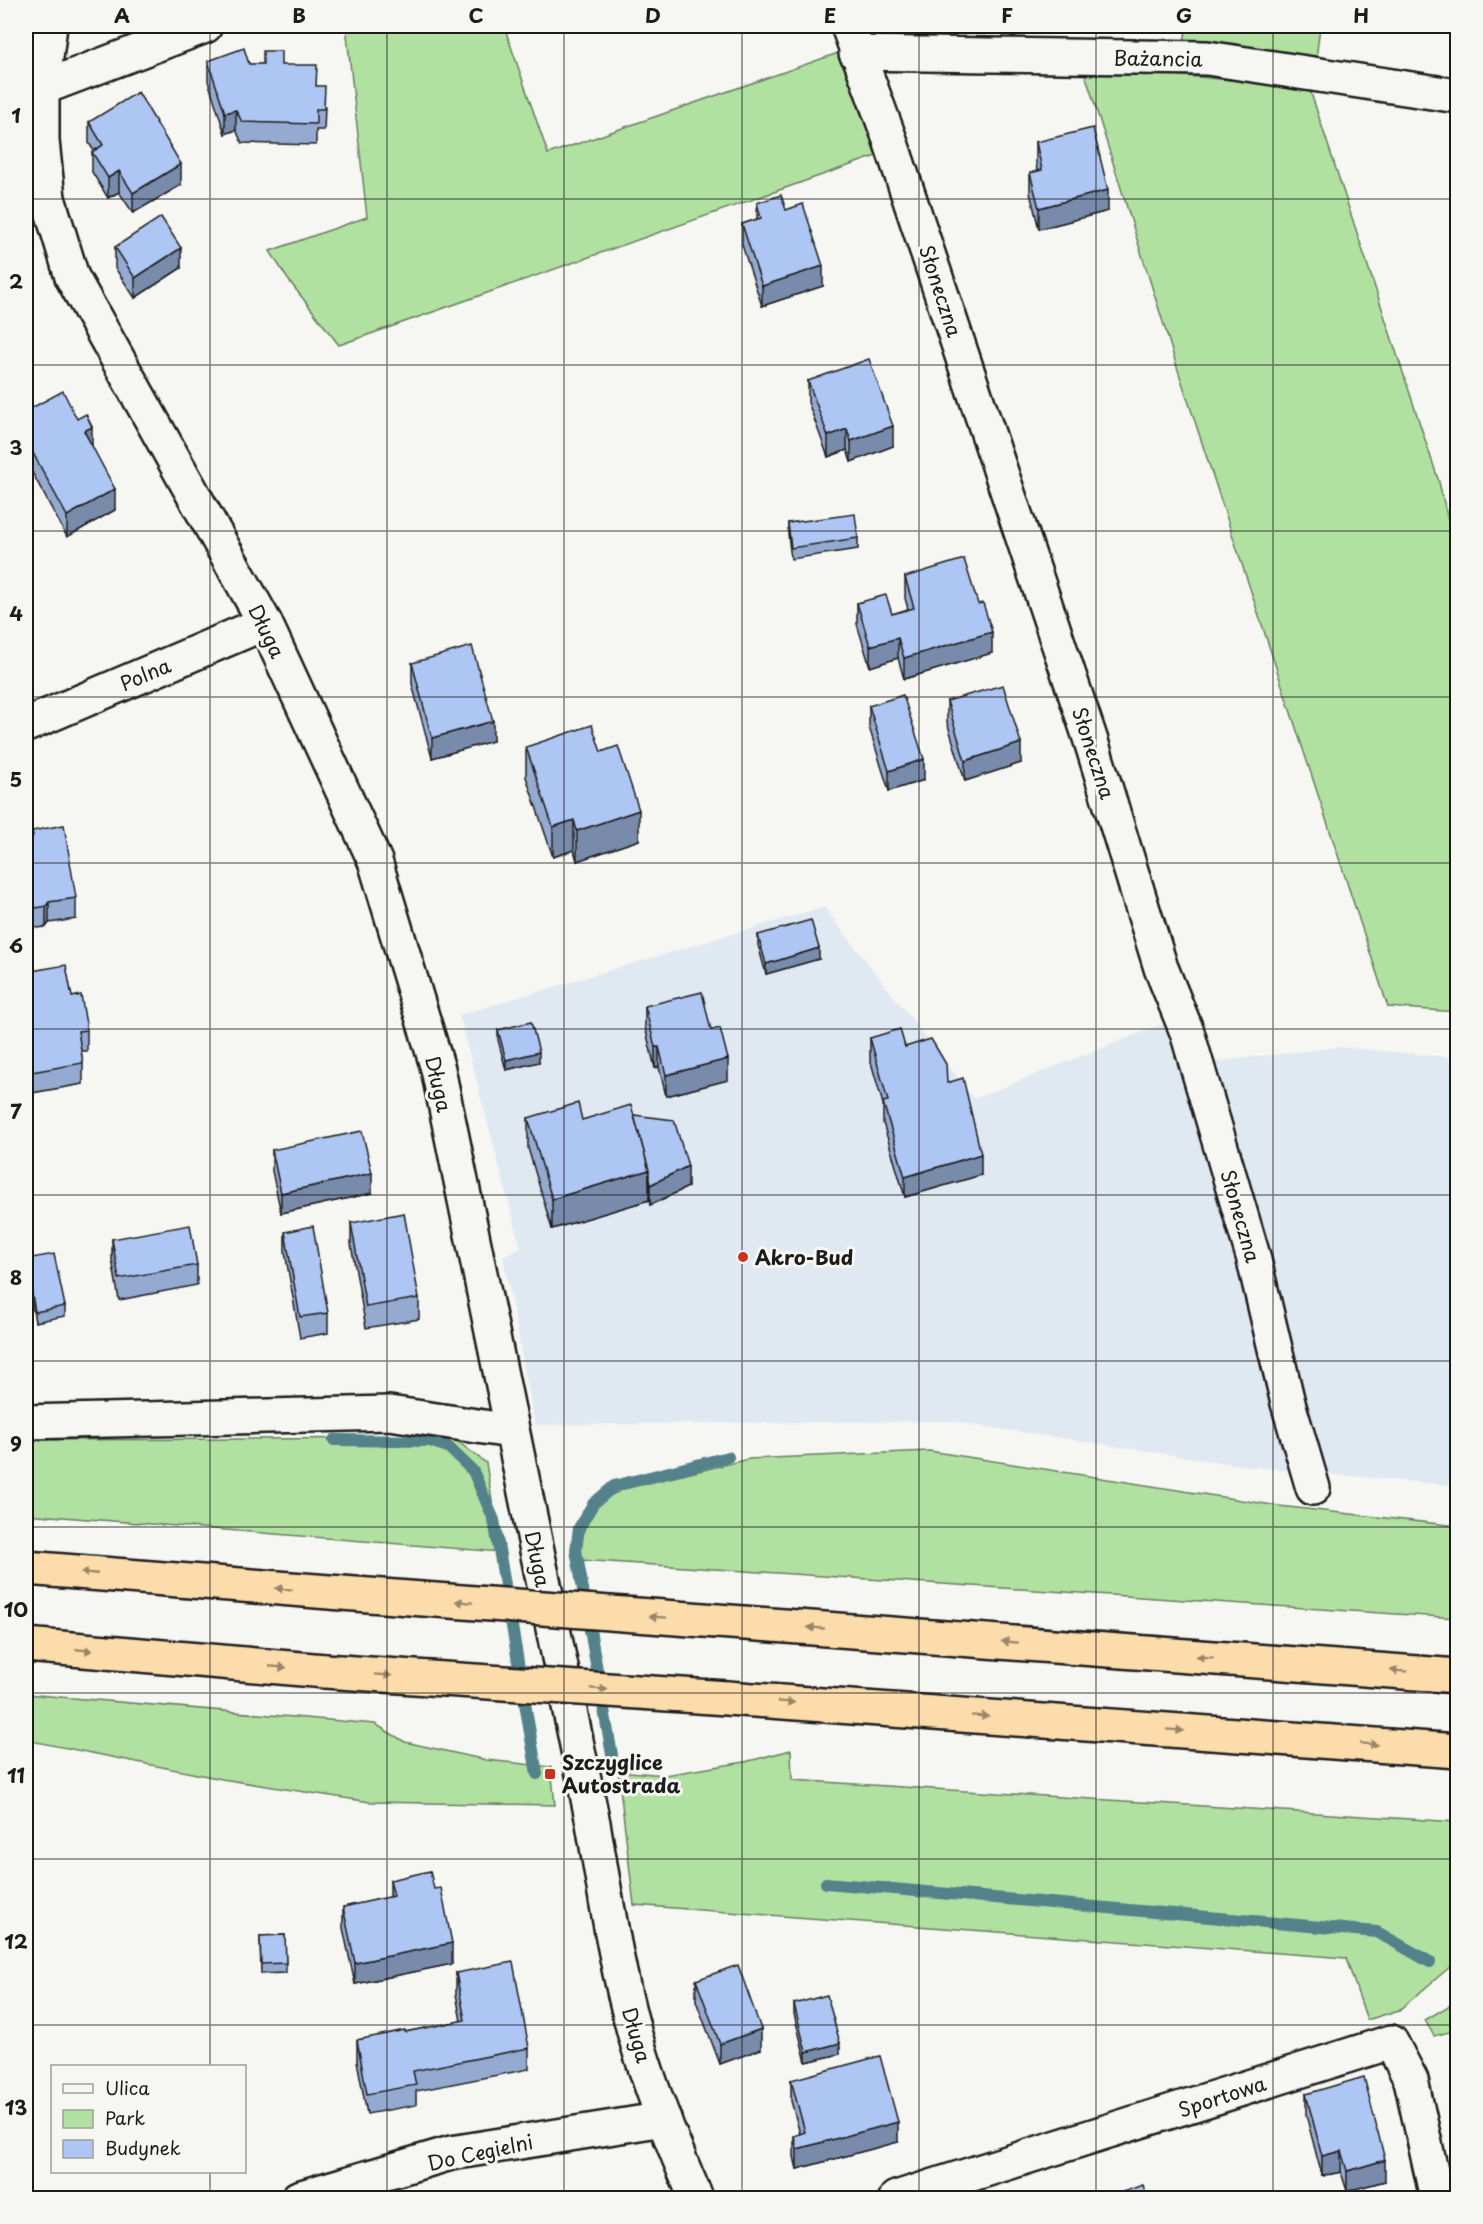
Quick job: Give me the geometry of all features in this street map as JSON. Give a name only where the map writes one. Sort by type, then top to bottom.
[{"type":"highway","points":[[26,1568],[1458,1676]]},
{"type":"highway","points":[[26,1646],[325,1671],[1458,1751]]},
{"type":"street","name":"Długa","points":[[50,26],[42,88],[42,141],[48,198],[72,277],[265,623],[375,861],[438,1069],[635,2035],[664,2119],[696,2199]]},
{"type":"street","points":[[42,88],[205,26]]},
{"type":"street","name":"Bażancia","points":[[852,39],[1207,58],[1458,96]]},
{"type":"street","name":"Słoneczna","points":[[852,39],[889,137],[1091,741],[1161,968],[1186,1032],[1253,1256],[1288,1403],[1313,1488]]},
{"type":"street","name":"Polna","points":[[26,725],[265,623]]},
{"type":"street","points":[[26,1422],[389,1413],[512,1431]]},
{"type":"street","name":"Sportowa","points":[[896,2199],[1391,2042],[1411,2080],[1437,2199]]},
{"type":"street","name":"Do Cegielni","points":[[298,2199],[451,2153],[664,2119]]},
{"type":"shaded area","points":[[824,907],[974,1099],[1163,1024],[1187,1065],[1338,1047],[1457,1058],[1457,1486],[1245,1466],[948,1421],[535,1425],[503,1256],[521,1248],[459,1015]]},
{"type":"green space","points":[[346,26],[504,26],[548,154],[844,51],[876,156],[339,345],[287,278],[270,251],[367,217]]},
{"type":"green space","points":[[1187,26],[1320,26],[1315,68],[1182,51]]},
{"type":"green space","points":[[1083,67],[1309,87],[1439,482],[1457,557],[1457,1012],[1388,1007],[1178,370]]},
{"type":"green space","points":[[453,1438],[486,1463],[500,1552],[26,1514],[26,1440]]},
{"type":"green space","points":[[929,1451],[1279,1506],[1457,1526],[1457,1618],[580,1560],[583,1524],[603,1499],[624,1489],[749,1459]]},
{"type":"green space","points":[[26,1694],[375,1724],[405,1742],[486,1760],[551,1767],[555,1805],[370,1802],[222,1779],[26,1740]]},
{"type":"green space","points":[[791,1750],[792,1780],[1457,1822],[1457,1961],[1399,2010],[1367,2020],[1346,1958],[634,1905],[618,1771],[665,1775],[745,1762]]},
{"type":"green space","points":[[1457,2001],[1457,2030],[1434,2036],[1425,2020]]},
{"type":"building","points":[[244,48],[249,64],[263,64],[263,51],[281,51],[281,65],[317,65],[316,86],[325,86],[324,109],[316,109],[316,124],[242,122],[236,110],[225,113],[208,61]]},
{"type":"building","points":[[138,92],[181,164],[133,193],[119,171],[108,178],[92,152],[103,145],[89,122]]},
{"type":"building","points":[[1093,128],[1108,190],[1039,208],[1030,173],[1042,170],[1036,142]]},
{"type":"building","points":[[781,195],[786,210],[803,204],[823,266],[762,286],[742,224],[761,218],[757,203]]},
{"type":"building","points":[[161,217],[181,248],[135,278],[115,247]]},
{"type":"building","points":[[1458,305],[1458,325],[1453,306]]},
{"type":"building","points":[[869,359],[893,426],[851,441],[847,429],[828,436],[808,381]]},
{"type":"building","points":[[63,391],[77,419],[86,414],[92,427],[84,431],[115,489],[67,516],[26,440],[26,411]]},
{"type":"building","points":[[855,514],[858,538],[791,548],[788,523]]},
{"type":"building","points":[[964,559],[978,604],[983,603],[992,632],[904,658],[898,638],[870,646],[857,603],[886,595],[892,614],[914,608],[905,577]]},
{"type":"building","points":[[472,646],[493,721],[432,738],[412,663]]},
{"type":"building","points":[[1003,685],[1021,743],[965,761],[947,701]]},
{"type":"building","points":[[903,695],[924,759],[889,771],[869,706]]},
{"type":"building","points":[[592,725],[601,752],[618,746],[639,810],[577,831],[574,820],[553,827],[526,747]]},
{"type":"building","points":[[64,825],[76,898],[49,902],[46,906],[37,908],[33,905],[26,906],[26,838],[33,836],[32,831]]},
{"type":"building","points":[[811,920],[819,948],[766,964],[758,935]]},
{"type":"building","points":[[66,965],[72,997],[81,995],[87,1030],[78,1031],[83,1063],[26,1073],[26,972]]},
{"type":"building","points":[[702,992],[711,1030],[720,1028],[728,1059],[666,1075],[659,1047],[655,1047],[645,1006]]},
{"type":"building","points":[[531,1022],[539,1052],[506,1060],[498,1030]]},
{"type":"building","points":[[900,1029],[905,1047],[931,1039],[946,1064],[947,1083],[963,1078],[981,1154],[905,1177],[883,1102],[888,1101],[870,1038]]},
{"type":"building","points":[[578,1103],[582,1120],[631,1105],[649,1170],[552,1199],[528,1118]]},
{"type":"building","points":[[634,1115],[674,1120],[688,1166],[650,1185],[649,1170]]},
{"type":"building","points":[[362,1131],[372,1173],[281,1193],[272,1150]]},
{"type":"building","points":[[404,1213],[419,1298],[366,1307],[351,1223]]},
{"type":"building","points":[[190,1225],[197,1265],[119,1279],[112,1239]]},
{"type":"building","points":[[313,1226],[328,1313],[300,1317],[285,1232]]},
{"type":"building","points":[[54,1254],[65,1306],[35,1312],[26,1259]]},
{"type":"building","points":[[430,1871],[434,1889],[441,1888],[452,1943],[355,1963],[343,1907],[394,1896],[390,1880]]},
{"type":"building","points":[[285,1935],[286,1963],[261,1964],[260,1936]]},
{"type":"building","points":[[513,1962],[529,2048],[413,2071],[416,2085],[367,2094],[357,2040],[465,2020],[456,1973]]},
{"type":"building","points":[[738,1965],[761,2029],[720,2044],[696,1980]]},
{"type":"building","points":[[827,1995],[840,2043],[806,2052],[794,2004]]},
{"type":"building","points":[[880,2056],[898,2122],[797,2149],[794,2136],[805,2132],[791,2080]]},
{"type":"building","points":[[1364,2077],[1385,2160],[1347,2171],[1341,2151],[1322,2156],[1306,2094]]},
{"type":"building","points":[[1143,2185],[1147,2199],[1102,2199]]},
{"type":"waterway","points":[[334,1440],[430,1441],[448,1447],[473,1471],[494,1520],[537,1774]]},
{"type":"waterway","points":[[612,1755],[576,1550],[579,1528],[593,1504],[614,1486],[728,1457]]},
{"type":"waterway","points":[[826,1883],[1377,1932],[1430,1962]]},
{"type":"place","name":"Akro-Bud","points":[[743,1257]]},
{"type":"place","name":"Szczyglice Autostrada","points":[[550,1774]]}]
